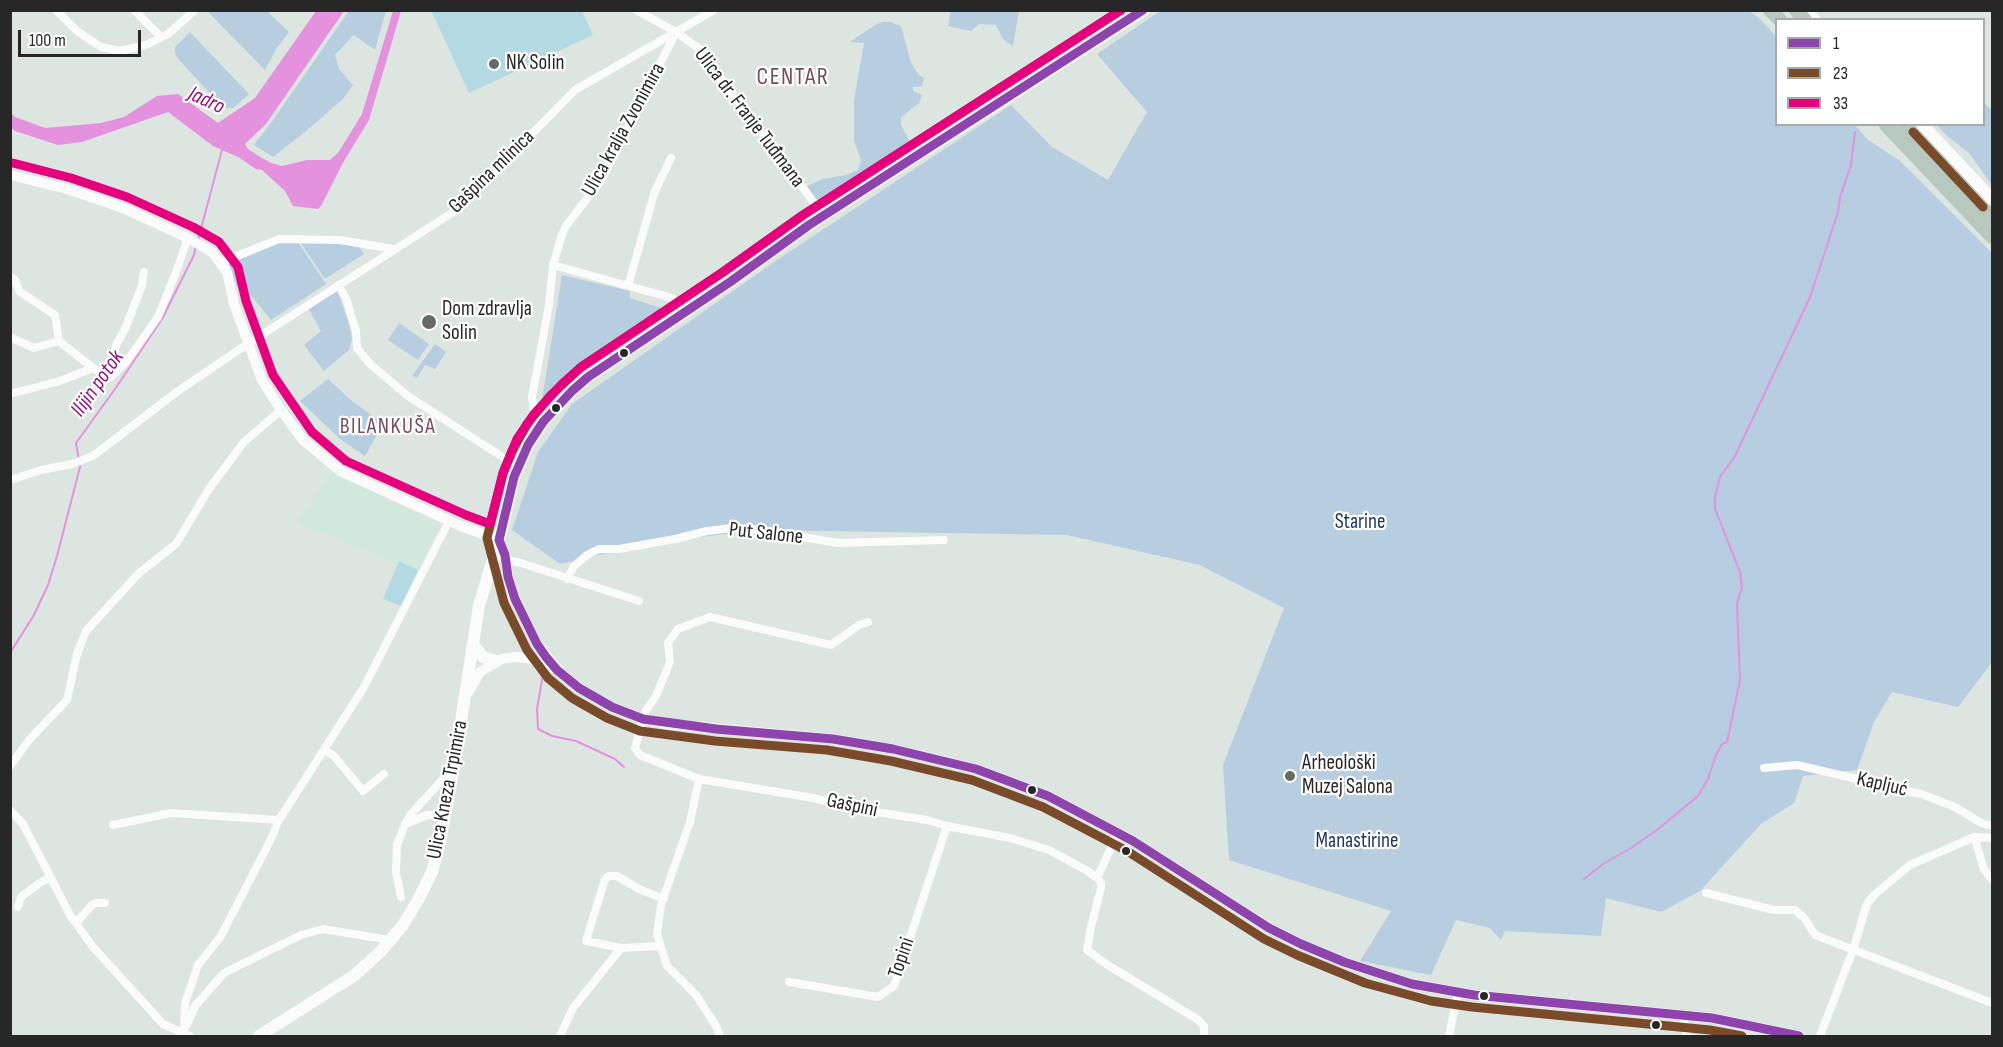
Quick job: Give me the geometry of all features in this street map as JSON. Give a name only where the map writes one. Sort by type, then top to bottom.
[{"type":"highway","points":[[1887,126],[1992,237]]},
{"type":"highway","points":[[1906,126],[1992,218]]},
{"type":"main road","name":"Ulica Kneza Trpimira","points":[[259,1036],[355,975],[381,951],[403,925],[432,872],[446,814],[479,606],[518,467],[528,445],[543,422],[588,377],[824,216],[1144,10]]},
{"type":"main road","points":[[1924,126],[1992,199]]},
{"type":"main road","points":[[474,646],[483,657],[496,661]]},
{"type":"street","points":[[56,10],[77,31],[101,47],[120,51],[146,45],[168,34],[195,10]]},
{"type":"street","points":[[134,10],[161,37]]},
{"type":"street","name":"Ulica dr. Franje Tuđmana","points":[[636,10],[676,32],[698,48],[824,216]]},
{"type":"street","points":[[676,32],[714,10]]},
{"type":"street","name":"Gašpina mlinica","points":[[10,480],[41,470],[73,464],[93,456],[178,391],[458,209],[575,90],[676,32]]},
{"type":"street","name":"Ulica kralja Zvonimira","points":[[543,422],[536,417],[532,398],[549,305],[553,265],[562,235],[566,226],[602,179],[676,32]]},
{"type":"street","points":[[628,286],[655,191],[671,158]]},
{"type":"street","points":[[10,175],[67,189],[123,208],[212,252],[227,272],[234,304],[262,380],[303,440],[331,465],[368,484],[449,521],[499,540],[519,609],[537,644],[558,670],[579,688],[612,707],[643,719],[716,729],[828,738],[893,749],[976,769],[1048,796],[1118,833],[1269,928],[1301,944],[1368,971],[1421,986],[1458,992],[1683,1015],[1799,1036]]},
{"type":"street","points":[[220,263],[279,239],[339,240],[394,249]]},
{"type":"street","points":[[10,277],[15,280],[19,291],[56,315],[59,341],[93,368],[110,378],[127,361],[158,317],[176,272],[193,241]]},
{"type":"street","points":[[553,265],[672,298]]},
{"type":"street","points":[[127,361],[113,348],[126,327],[142,285],[144,272]]},
{"type":"street","points":[[338,285],[346,298],[356,331],[357,348],[370,364],[423,407],[518,467]]},
{"type":"street","points":[[10,337],[34,348],[59,341]]},
{"type":"street","points":[[10,394],[60,381],[93,368]]},
{"type":"street","points":[[10,766],[29,740],[67,700],[77,654],[86,631],[138,574],[176,544],[209,489],[244,442],[281,410]]},
{"type":"street","points":[[185,1035],[185,1003],[198,965],[221,936],[279,820],[364,687],[449,521]]},
{"type":"street","name":"Put Salone","points":[[567,579],[574,566],[599,549],[619,549],[732,528],[762,530],[838,543],[944,540]]},
{"type":"street","points":[[506,560],[639,602]]},
{"type":"street","points":[[643,719],[656,696],[670,662],[668,643],[678,628],[710,617],[831,645],[859,625],[868,622]]},
{"type":"street","points":[[466,696],[477,675],[496,661],[507,657],[521,657],[537,661],[558,670]]},
{"type":"street","name":"Gašpini","points":[[643,719],[635,748],[640,755],[699,779],[813,798],[857,809],[927,820],[1010,838],[1049,850],[1097,878]]},
{"type":"street","points":[[325,750],[334,756],[363,791],[384,774]]},
{"type":"street","name":"Kapljuć","points":[[1764,768],[1797,765],[1921,794],[1955,807],[1981,823],[1992,826]]},
{"type":"street","points":[[401,897],[396,873],[397,845],[411,814],[445,777]]},
{"type":"street","points":[[699,779],[690,822],[664,899],[657,934],[667,966],[696,995],[720,1036]]},
{"type":"street","points":[[10,810],[23,824],[50,878],[93,947],[127,983],[149,1011],[163,1024],[185,1035]]},
{"type":"street","points":[[113,825],[171,813],[279,820]]},
{"type":"street","points":[[405,824],[427,815],[446,814]]},
{"type":"street","name":"Topini","points":[[789,982],[878,997],[894,986],[947,826]]},
{"type":"street","points":[[1118,833],[1097,878],[1101,888],[1087,950],[1197,1019],[1204,1026],[1204,1036]]},
{"type":"street","points":[[1820,1036],[1867,904],[1890,880],[1910,865],[1974,837],[1992,838]]},
{"type":"street","points":[[1974,837],[1984,869],[1992,880]]},
{"type":"street","points":[[660,946],[621,948],[586,941],[605,879],[609,876],[617,876],[639,889],[664,899]]},
{"type":"street","points":[[18,907],[21,897],[50,878]]},
{"type":"street","points":[[1706,893],[1774,910],[1795,910],[1805,919],[1815,935],[1992,1003]]},
{"type":"street","points":[[76,923],[92,905],[105,903]]},
{"type":"street","points":[[185,1035],[195,1006],[224,973],[301,935],[323,929],[390,940]]},
{"type":"street","points":[[560,1036],[573,1008],[621,948]]},
{"type":"street","points":[[1449,1036],[1458,992]]},
{"type":"street","points":[[1683,1015],[1687,1036]]},
{"type":"shaded area","name":"NK Solin","points":[[435,10],[582,11],[593,35],[469,93],[432,12]]},
{"type":"shaded area","name":"Jadro","points":[[316,11],[344,11],[266,124],[245,144],[248,149],[262,158],[282,166],[307,160],[330,160],[338,153],[362,114],[393,11],[401,11],[369,120],[318,209],[293,206],[285,191],[262,170],[213,146],[168,112],[82,142],[58,145],[15,131],[11,127],[11,113],[15,117],[45,128],[101,123],[124,117],[157,96],[178,94],[218,123],[255,98]]},
{"type":"shaded area","points":[[331,472],[440,526],[420,569],[395,563],[297,523]]},
{"type":"shaded area","points":[[399,561],[418,570],[401,606],[383,599]]},
{"type":"green space","points":[[951,10],[1019,11],[1013,46],[1003,39],[996,25],[979,24],[971,31],[948,26]]},
{"type":"green space","points":[[267,11],[289,32],[276,49],[265,70],[208,12]]},
{"type":"green space","points":[[349,11],[386,11],[375,50],[354,35],[335,55],[339,69],[353,85],[343,99],[273,157],[254,145]]},
{"type":"green space","points":[[1160,11],[1749,11],[1775,35],[1775,126],[1856,126],[1867,139],[1900,161],[1992,253],[1992,662],[1958,707],[1892,692],[1874,722],[1857,770],[1803,776],[1794,803],[1761,824],[1700,891],[1661,912],[1606,898],[1601,936],[1505,931],[1501,940],[1490,928],[1456,920],[1431,975],[1360,961],[1391,911],[1229,860],[1223,765],[1284,608],[1200,565],[1067,535],[762,530],[656,542],[560,564],[512,530],[538,452],[572,404],[777,260],[1011,105],[1052,147],[1108,180],[1147,112],[1097,54]]},
{"type":"green space","points":[[882,22],[901,26],[911,63],[919,75],[924,78],[922,86],[913,87],[913,91],[922,95],[919,103],[901,117],[901,125],[911,144],[890,165],[823,209],[805,187],[823,179],[846,175],[858,170],[861,160],[854,141],[854,100],[864,43],[850,42]]},
{"type":"green space","points":[[190,32],[249,94],[233,108],[224,108],[175,53],[175,47]]},
{"type":"green space","points":[[1985,104],[1992,110],[1992,185],[1969,153],[1938,126],[1985,126]]},
{"type":"green space","points":[[319,241],[359,247],[364,254],[325,279],[300,242]]},
{"type":"green space","points":[[298,242],[326,284],[271,320],[245,288],[240,293],[228,263],[274,243]]},
{"type":"green space","points":[[562,275],[630,291],[630,298],[670,311],[560,385],[544,401],[542,400]]},
{"type":"green space","points":[[337,289],[352,339],[349,350],[324,371],[304,345],[321,331],[308,308]]},
{"type":"green space","points":[[399,323],[429,344],[418,360],[388,340]]},
{"type":"green space","points":[[435,344],[446,352],[435,369],[425,365],[417,378],[412,376]]},
{"type":"green space","points":[[328,379],[352,401],[383,424],[365,456],[340,439],[300,401]]},
{"type":"waterway","points":[[1584,879],[1603,864],[1657,830],[1698,796],[1708,779],[1715,757],[1722,744],[1727,742],[1740,680],[1737,603],[1742,588],[1740,572],[1715,509],[1715,498],[1720,477],[1735,456],[1810,297],[1851,165],[1855,132]]},
{"type":"waterway","name":"Ilijin potok","points":[[198,240],[222,150]]},
{"type":"waterway","name":"Ilijin potok","points":[[10,653],[34,615],[48,585],[80,467],[76,443],[162,319],[194,255],[196,245]]},
{"type":"waterway","points":[[543,674],[537,709],[538,729],[552,736],[576,741],[615,759],[624,767]]},
{"type":"transit line","name":"23","points":[[1121,10],[803,215],[723,272],[581,367],[550,396],[527,424],[512,451],[503,473],[487,538],[504,603],[527,650],[548,678],[572,698],[607,718],[640,731],[715,741],[827,750],[891,761],[972,780],[1043,807],[1127,851],[1264,939],[1365,983],[1431,1001],[1472,1007],[1710,1030],[1742,1036]]},
{"type":"transit line","name":"33","points":[[13,163],[71,178],[127,197],[193,227],[219,242],[238,267],[246,301],[273,375],[312,432],[346,461],[490,524],[503,473],[517,439],[534,414],[580,368],[803,215],[1121,10]]},
{"type":"transit line","name":"1","points":[[499,540],[514,477],[528,445],[543,422],[588,377],[730,282],[809,225],[1143,10]]},
{"type":"transit line","name":"23","points":[[1913,132],[1983,207]]},
{"type":"transit line","name":"1","points":[[499,540],[505,555],[508,577],[515,599],[537,644],[546,657],[557,670],[579,688],[612,707],[643,719],[716,729],[833,739],[893,749],[976,769],[1048,796],[1133,841],[1269,928],[1301,944],[1344,962],[1412,984],[1474,995],[1712,1018],[1799,1036]]},
{"type":"place","name":"NK Solin","points":[[494,64]]},
{"type":"place","name":"Dom zdravlja Solin","points":[[429,322]]},
{"type":"place","name":"Arheološki Muzej Salona","points":[[1290,776]]},
{"type":"district","name":"CENTAR","points":[[793,78]]},
{"type":"district","name":"BILANKUŠA","points":[[388,427]]},
{"type":"park label","name":"Starine","points":[[1360,523]]},
{"type":"park label","name":"Manastirine","points":[[1357,842]]}]
